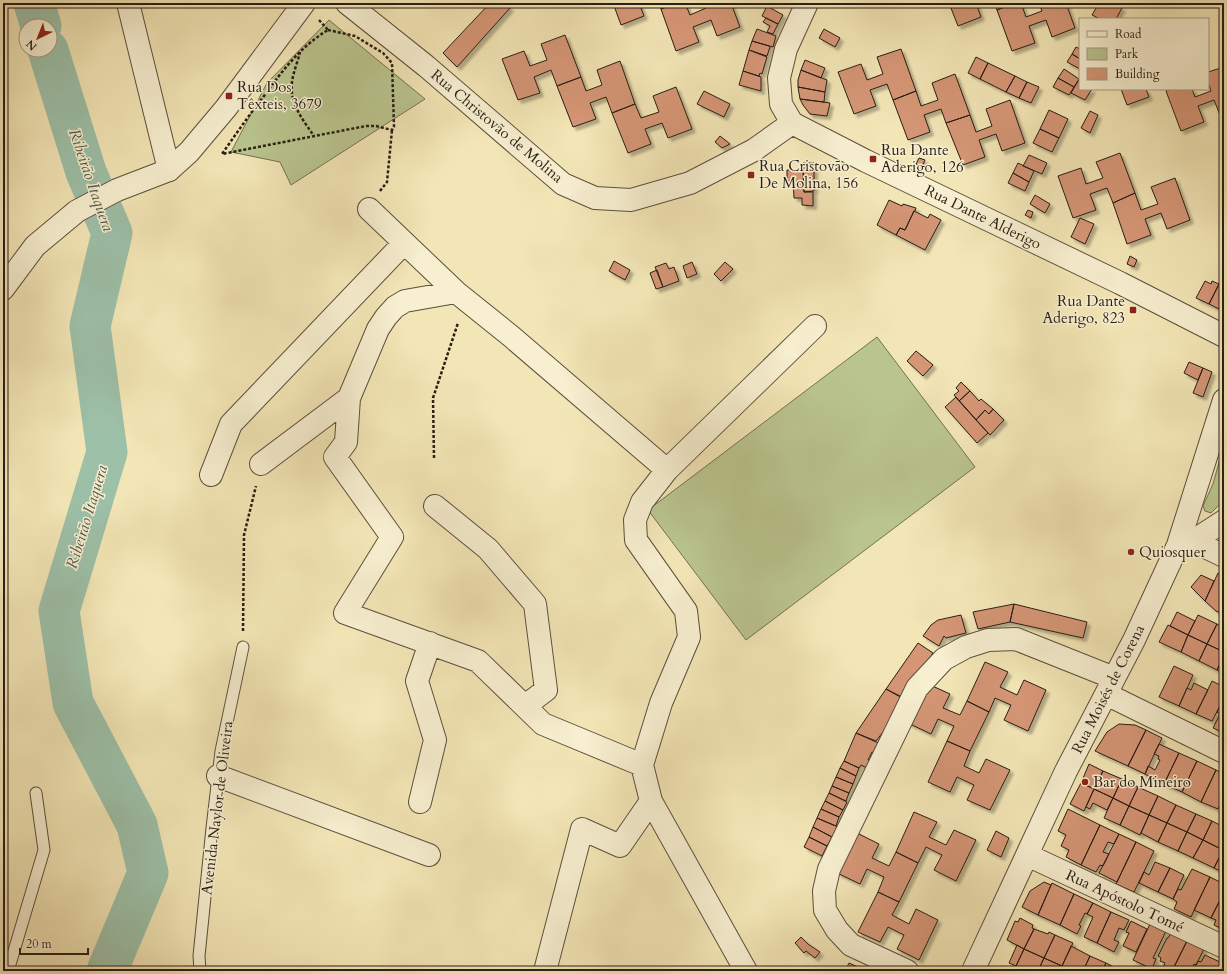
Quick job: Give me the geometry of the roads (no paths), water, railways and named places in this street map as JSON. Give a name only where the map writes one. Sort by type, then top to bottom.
[{"type":"street","points":[[128,3],[169,170]]},
{"type":"street","points":[[3,289],[35,246],[77,211],[117,190],[169,170],[189,152],[226,108],[304,3]]},
{"type":"street","name":"Rua Christovão de Molina","points":[[347,3],[426,66],[563,184],[594,198],[631,200],[690,183],[754,150],[792,123]]},
{"type":"street","points":[[792,123],[781,104],[779,78],[786,49],[807,3]]},
{"type":"street","name":"Rua Dante Alderigo","points":[[792,123],[866,161],[1120,283],[1224,336]]},
{"type":"street","points":[[368,209],[461,296],[512,337],[667,470]]},
{"type":"street","points":[[211,475],[231,424],[404,243]]},
{"type":"street","points":[[461,296],[405,301],[395,306],[378,329],[349,398],[346,442],[335,457],[392,537],[345,613],[478,661],[543,724],[642,765]]},
{"type":"street","points":[[746,971],[651,801],[642,765],[661,703],[689,636],[686,611],[636,540],[635,520],[642,502],[667,470],[815,326]]},
{"type":"street","points":[[261,464],[349,398]]},
{"type":"street","name":"Rua Moisés de Corena","points":[[973,971],[1066,771],[1186,543],[1224,400]]},
{"type":"street","points":[[435,506],[488,549],[535,604],[546,690],[525,706]]},
{"type":"street","points":[[1186,543],[1224,521]]},
{"type":"street","points":[[1186,543],[1224,556]]},
{"type":"street","points":[[907,971],[851,945],[837,930],[825,910],[824,891],[830,869],[917,688],[944,659],[966,647],[988,640],[1016,638],[1110,686],[1224,752]]},
{"type":"street","points":[[420,802],[435,740],[417,681],[430,644]]},
{"type":"street","points":[[218,776],[429,855]]},
{"type":"street","points":[[545,971],[582,829],[620,846],[651,801]]},
{"type":"street","name":"Rua Apóstolo Tomé","points":[[1027,855],[1224,946]]},
{"type":"lane","name":"Avenida Naylor de Oliveira","points":[[200,971],[199,956],[221,751],[243,647]]},
{"type":"lane","points":[[8,971],[44,850],[36,793]]},
{"type":"waterway","name":"Ribeirão Itaquera","points":[[34,3],[39,18]]},
{"type":"waterway","name":"Ribeirão Itaquera","points":[[50,58],[86,172],[112,233],[90,326],[107,452],[59,611],[73,703],[137,825],[148,873],[107,971]]},
{"type":"place","name":"Rua Dos Têxteis, 3679","points":[[229,96]]},
{"type":"place","name":"Rua Dante Aderigo, 126","points":[[873,159]]},
{"type":"place","name":"Rua Cristovão De Molina, 156","points":[[751,175]]},
{"type":"place","name":"Rua Dante Aderigo, 823","points":[[1133,310]]},
{"type":"place","name":"Quiosquer","points":[[1131,552]]},
{"type":"place","name":"Bar do Mineiro","points":[[1085,782]]}]
